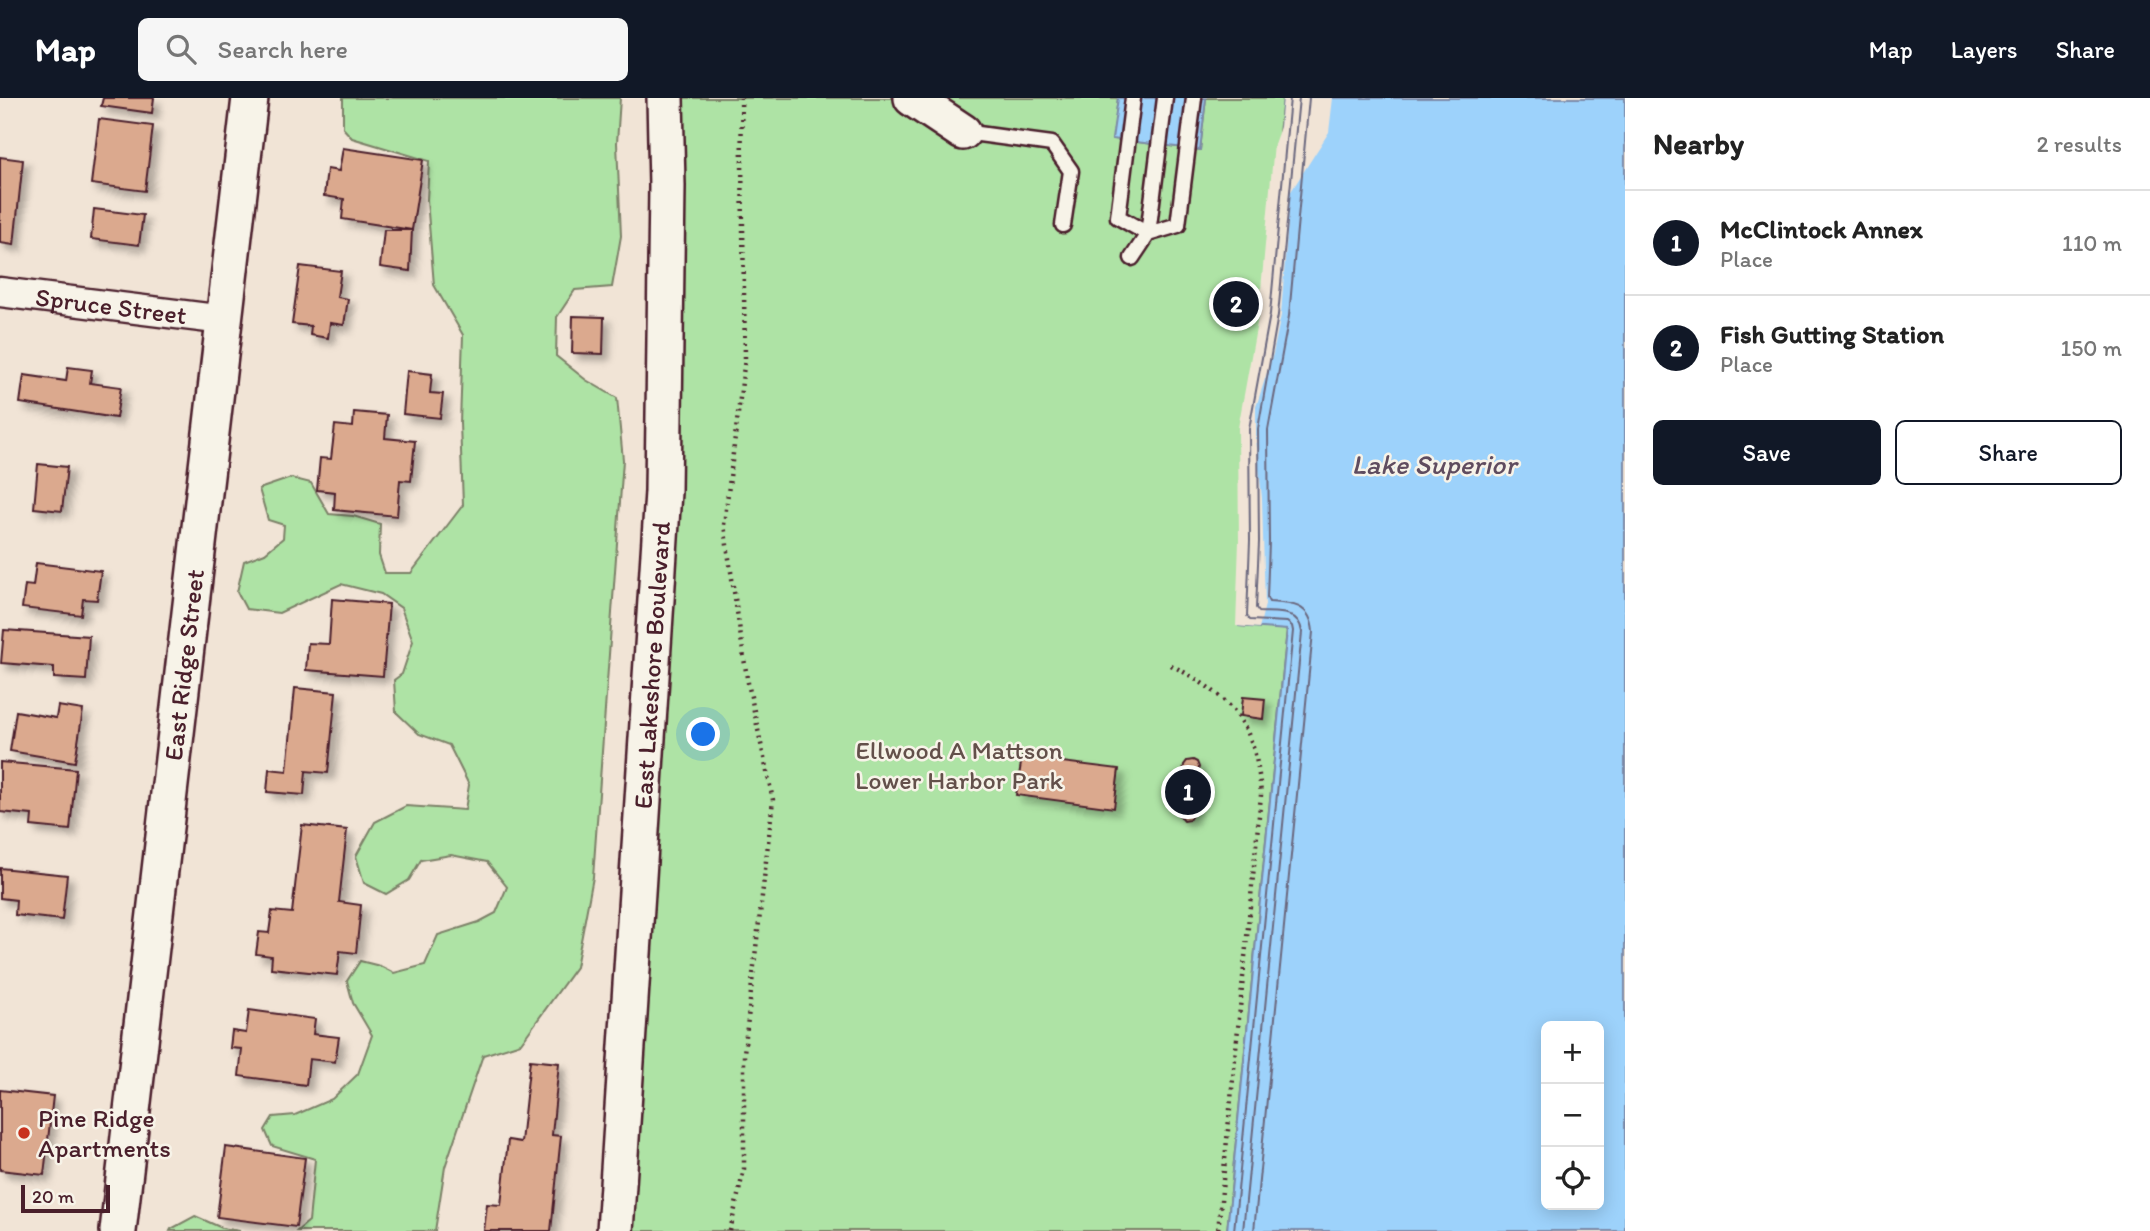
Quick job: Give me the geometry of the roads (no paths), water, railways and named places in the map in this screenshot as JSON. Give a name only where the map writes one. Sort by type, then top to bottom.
[{"type":"street","name":"East Ridge Street","points":[[118,1231],[250,98]]},
{"type":"street","name":"East Lakeshore Boulevard","points":[[615,1231],[663,492],[667,186],[665,98]]},
{"type":"street","points":[[912,98],[962,132]]},
{"type":"street","name":"Spruce Street","points":[[0,292],[224,320]]},
{"type":"lane","points":[[1133,98],[1118,217],[1148,234],[1178,225],[1194,98]]},
{"type":"lane","points":[[1132,258],[1148,234],[1165,98]]},
{"type":"lane","points":[[962,132],[1052,144],[1071,171],[1063,225]]},
{"type":"water","points":[[1118,98],[1206,98],[1200,150],[1112,139]]},
{"type":"water","name":"Lake Superior","points":[[1283,98],[1625,98],[1625,1231],[1227,1231],[1287,630],[1239,626],[1243,541]]},
{"type":"place","name":"Fish Gutting Station","points":[[1236,304]]},
{"type":"place","name":"McClintock Annex","points":[[1188,792]]},
{"type":"place","name":"Pine Ridge Apartments","points":[[24,1133]]},
{"type":"park label","name":"Ellwood A Mattson Lower Harbor Park","points":[[959,765]]}]
